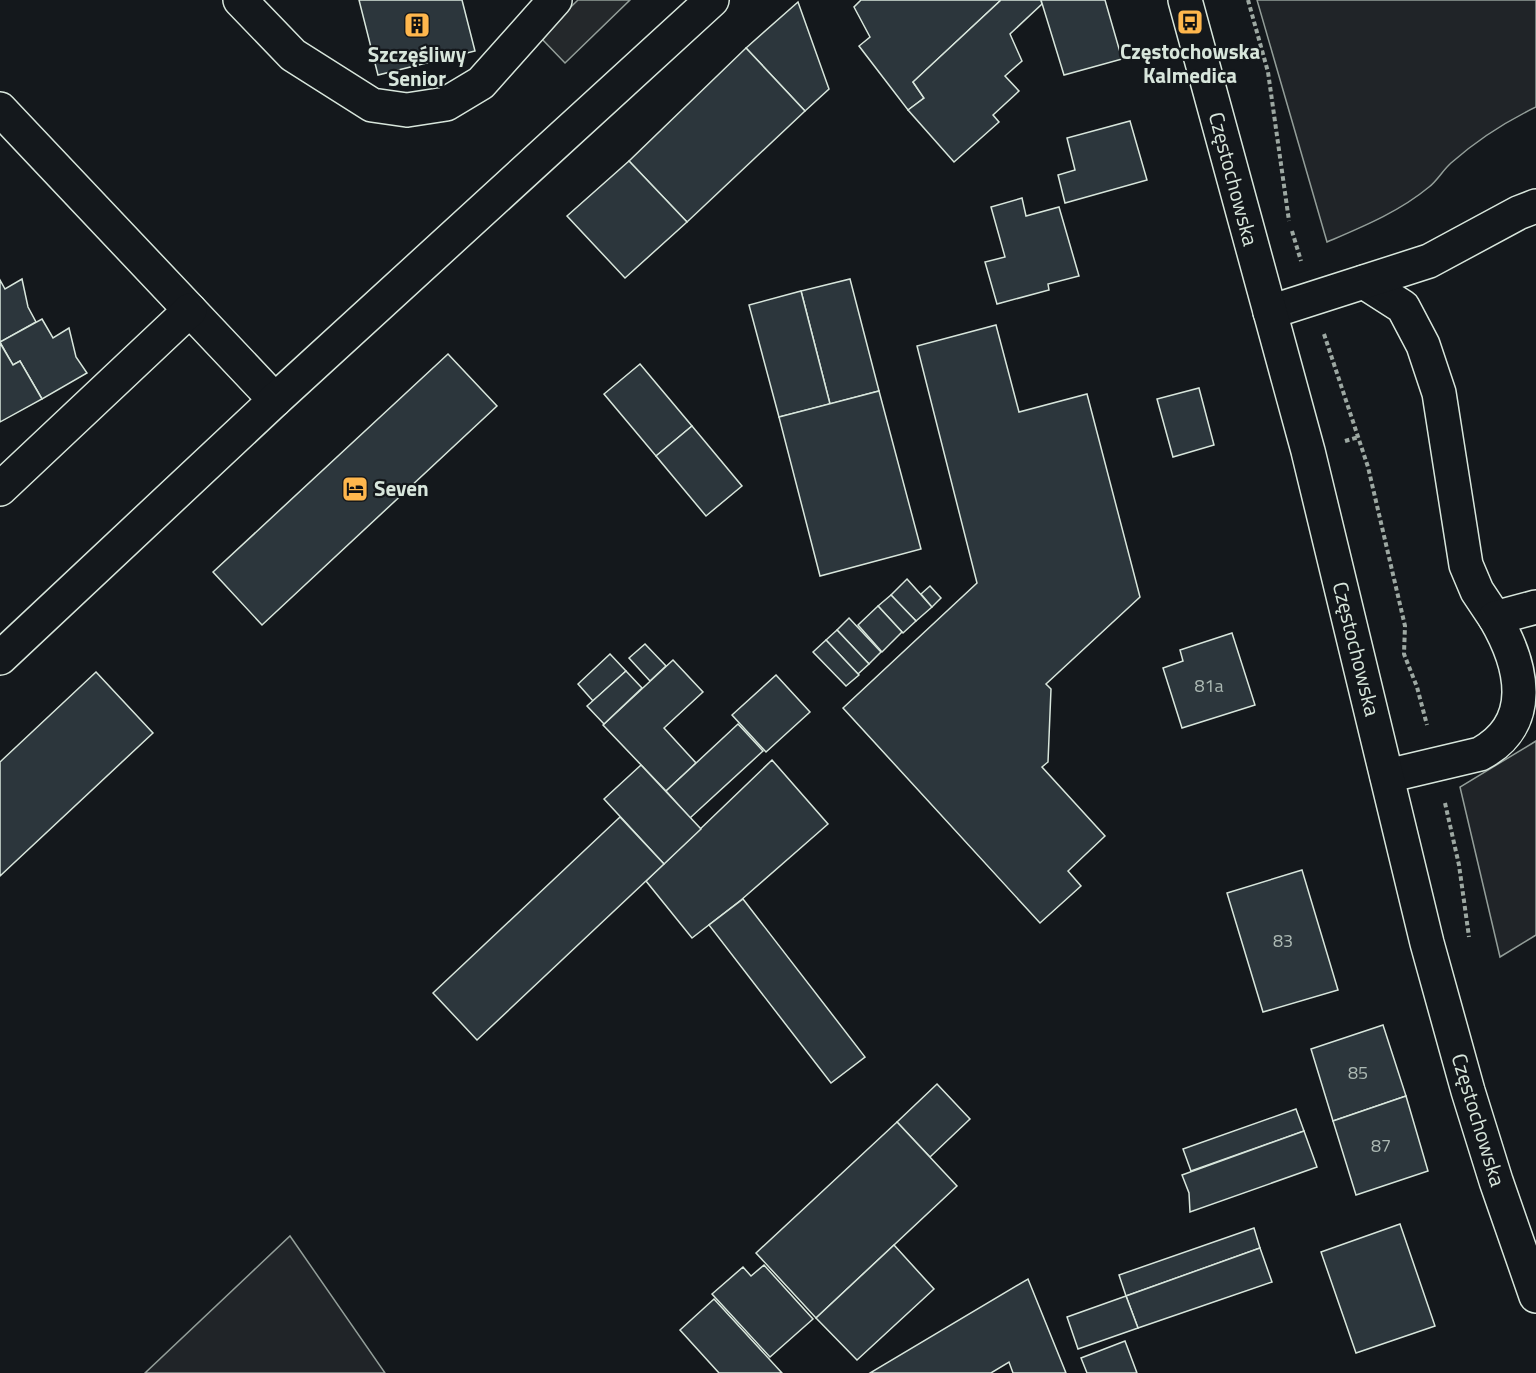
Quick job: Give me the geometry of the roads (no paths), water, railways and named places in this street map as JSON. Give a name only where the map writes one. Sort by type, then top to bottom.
[{"type":"main road","points":[[240,0],[293,55],[372,105],[407,110],[446,104],[481,83],[555,0]]},
{"type":"main road","name":"Częstochowska","points":[[1185,0],[1311,462],[1427,943],[1468,1091],[1536,1296]]},
{"type":"main road","points":[[0,658],[705,2]]},
{"type":"main road","points":[[0,109],[275,400]]},
{"type":"main road","points":[[1270,312],[1429,261],[1518,213],[1536,206]]},
{"type":"main road","points":[[1364,282],[1403,307],[1423,345],[1439,393],[1466,565],[1477,591],[1508,639],[1519,678],[1520,696],[1518,714],[1504,738],[1493,747],[1480,754],[1387,776]]},
{"type":"main road","points":[[0,489],[190,310]]},
{"type":"main road","points":[[1496,618],[1536,607]]},
{"type":"place","name":"Częstochowska Kalmedica","points":[[1190,22]]},
{"type":"place","name":"Szczęśliwy Senior","points":[[417,25]]},
{"type":"place","name":"Seven","points":[[355,489]]}]
